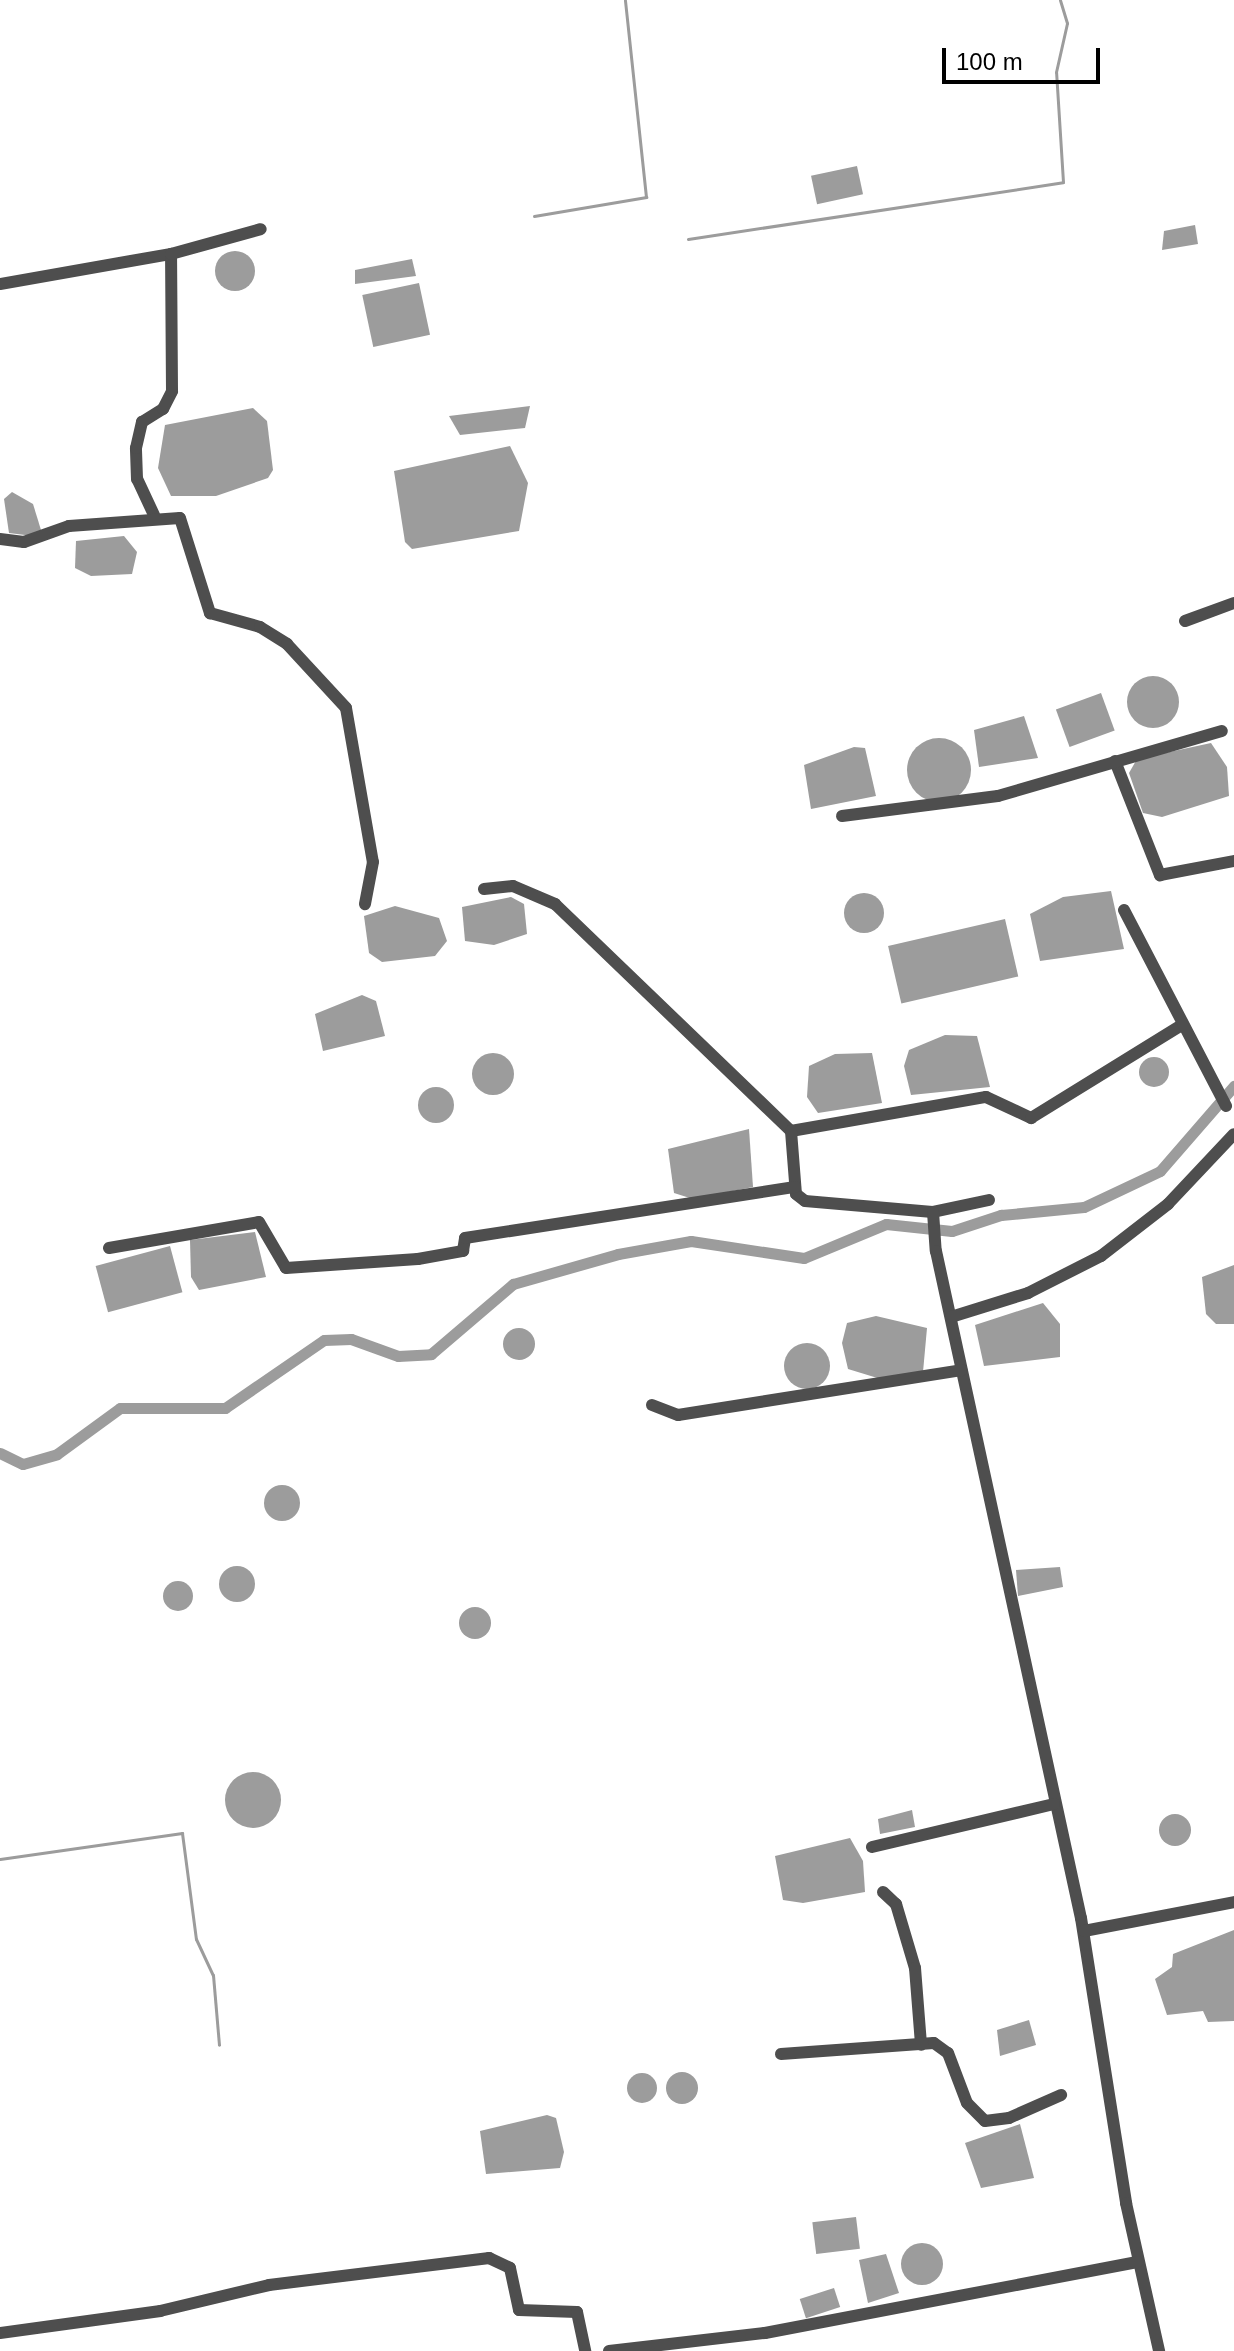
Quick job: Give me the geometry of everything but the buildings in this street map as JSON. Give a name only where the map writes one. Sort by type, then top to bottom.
[{"type":"street","points":[[0,284],[171,254],[261,229]]},
{"type":"street","points":[[154,515],[137,479],[136,448],[142,422],[163,409],[172,391],[171,254]]},
{"type":"street","points":[[0,539],[33,541],[69,526],[154,515],[183,523],[210,613],[260,627],[287,644],[341,699],[356,742],[373,862],[365,904]]},
{"type":"street","points":[[1185,621],[1234,603]]},
{"type":"street","points":[[842,816],[998,796],[1222,731]]},
{"type":"street","points":[[1115,761],[1160,875],[1234,861]]},
{"type":"street","points":[[484,889],[513,886],[555,904],[791,1131],[795,1187],[805,1201],[933,1218],[989,1200]]},
{"type":"street","points":[[1124,910],[1180,1026],[1226,1106]]},
{"type":"street","points":[[791,1131],[986,1097],[1031,1118],[1180,1026]]},
{"type":"street","points":[[951,1317],[1028,1293],[1101,1256],[1168,1204],[1234,1134]]},
{"type":"street","points":[[109,1248],[259,1222],[286,1268],[418,1259],[463,1251],[465,1238],[795,1187]]},
{"type":"street","points":[[933,1218],[961,1370],[1084,1931],[1137,2262],[1159,2351]]},
{"type":"street","points":[[652,1405],[678,1415],[961,1370]]},
{"type":"street","points":[[872,1847],[1054,1804]]},
{"type":"street","points":[[883,1892],[896,1904],[915,1968],[921,2045]]},
{"type":"street","points":[[1084,1931],[1234,1902]]},
{"type":"street","points":[[781,2054],[921,2045],[948,2053],[967,2103],[985,2121],[1009,2118],[1061,2095]]},
{"type":"street","points":[[0,2333],[160,2311],[269,2285],[489,2258],[510,2268],[519,2310],[577,2312],[585,2351]]},
{"type":"street","points":[[609,2351],[677,2347],[1137,2262]]},
{"type":"shaded area","points":[[857,166],[863,194],[817,204],[811,176]]},
{"type":"shaded area","points":[[1195,225],[1198,244],[1162,250],[1164,231]]},
{"type":"shaded area","points":[[235,251],[249,257],[255,271],[249,285],[235,291],[221,285],[215,271],[221,257]]},
{"type":"shaded area","points":[[412,259],[416,276],[355,284],[355,270]]},
{"type":"shaded area","points":[[419,283],[430,335],[373,347],[362,295]]},
{"type":"shaded area","points":[[530,406],[525,428],[460,435],[449,416]]},
{"type":"shaded area","points":[[253,408],[267,421],[273,470],[268,478],[216,496],[171,496],[158,468],[165,425]]},
{"type":"shaded area","points":[[510,446],[528,483],[519,531],[412,549],[405,542],[394,471]]},
{"type":"shaded area","points":[[12,492],[33,504],[41,530],[33,536],[9,533],[4,499]]},
{"type":"shaded area","points":[[124,536],[137,552],[132,574],[91,576],[75,568],[76,541]]},
{"type":"shaded area","points":[[1153,676],[1172,683],[1179,702],[1172,721],[1153,728],[1134,721],[1127,702],[1134,683]]},
{"type":"shaded area","points":[[1101,693],[1115,731],[1070,747],[1056,709]]},
{"type":"shaded area","points":[[1024,716],[1038,758],[979,767],[974,730]]},
{"type":"shaded area","points":[[933,738],[945,738],[962,747],[969,758],[969,782],[962,793],[945,802],[933,802],[921,797],[912,788],[907,776],[907,764],[912,752],[921,743]]},
{"type":"shaded area","points":[[1211,743],[1227,767],[1229,796],[1162,817],[1143,813],[1129,773],[1137,759]]},
{"type":"shaded area","points":[[854,747],[865,748],[876,796],[811,809],[804,765]]},
{"type":"shaded area","points":[[1111,891],[1124,949],[1040,961],[1030,914],[1063,897]]},
{"type":"shaded area","points":[[864,893],[878,899],[884,913],[878,927],[864,933],[850,927],[844,913],[850,899]]},
{"type":"shaded area","points":[[511,897],[524,904],[527,934],[494,945],[465,941],[462,907]]},
{"type":"shaded area","points":[[395,906],[439,918],[447,941],[435,956],[382,962],[369,953],[364,916]]},
{"type":"shaded area","points":[[1005,919],[1018,976],[901,1003],[888,946]]},
{"type":"shaded area","points":[[362,995],[376,1001],[385,1036],[323,1051],[315,1014]]},
{"type":"shaded area","points":[[945,1035],[977,1036],[990,1087],[911,1095],[904,1066],[909,1050]]},
{"type":"shaded area","points":[[493,1053],[508,1059],[514,1074],[508,1089],[493,1095],[478,1089],[472,1074],[478,1059]]},
{"type":"shaded area","points":[[872,1053],[882,1103],[818,1113],[807,1097],[809,1066],[835,1054]]},
{"type":"shaded area","points":[[1154,1057],[1165,1061],[1169,1072],[1165,1083],[1154,1087],[1143,1083],[1139,1072],[1143,1061]]},
{"type":"shaded area","points":[[436,1087],[449,1092],[454,1105],[449,1118],[436,1123],[423,1118],[418,1105],[423,1092]]},
{"type":"shaded area","points":[[749,1129],[753,1187],[693,1199],[674,1193],[668,1149]]},
{"type":"shaded area","points":[[255,1232],[266,1277],[199,1290],[191,1277],[190,1240]]},
{"type":"shaded area","points":[[170,1246],[182,1292],[108,1312],[96,1266]]},
{"type":"shaded area","points":[[1234,1265],[1234,1324],[1216,1324],[1206,1314],[1202,1277]]},
{"type":"shaded area","points":[[1043,1303],[1060,1324],[1060,1357],[984,1366],[975,1325]]},
{"type":"shaded area","points":[[876,1316],[927,1328],[923,1372],[884,1380],[848,1369],[842,1343],[847,1323]]},
{"type":"shaded area","points":[[519,1328],[531,1332],[535,1344],[531,1356],[519,1360],[507,1356],[503,1344],[507,1332]]},
{"type":"shaded area","points":[[807,1343],[823,1350],[830,1366],[823,1382],[807,1389],[791,1382],[784,1366],[791,1350]]},
{"type":"shaded area","points":[[282,1485],[294,1491],[300,1503],[294,1515],[282,1521],[270,1515],[264,1503],[270,1491]]},
{"type":"shaded area","points":[[237,1566],[250,1571],[255,1584],[250,1597],[237,1602],[224,1597],[219,1584],[224,1571]]},
{"type":"shaded area","points":[[1060,1567],[1063,1587],[1018,1596],[1016,1570]]},
{"type":"shaded area","points":[[178,1581],[189,1585],[193,1596],[189,1607],[178,1611],[167,1607],[163,1596],[167,1585]]},
{"type":"shaded area","points":[[475,1607],[486,1612],[491,1623],[486,1634],[475,1639],[464,1634],[459,1623],[464,1612]]},
{"type":"shaded area","points":[[253,1772],[273,1780],[281,1800],[273,1820],[253,1828],[233,1820],[225,1800],[233,1780]]},
{"type":"shaded area","points":[[912,1810],[915,1827],[880,1834],[878,1819]]},
{"type":"shaded area","points":[[1175,1814],[1186,1819],[1191,1830],[1186,1841],[1175,1846],[1164,1841],[1159,1830],[1164,1819]]},
{"type":"shaded area","points":[[850,1838],[863,1861],[865,1892],[803,1903],[783,1900],[775,1856]]},
{"type":"shaded area","points":[[1234,1930],[1234,2021],[1208,2022],[1203,2011],[1167,2015],[1155,1979],[1172,1967],[1173,1954]]},
{"type":"shaded area","points":[[1029,2020],[1036,2045],[1000,2056],[997,2030]]},
{"type":"shaded area","points":[[682,2072],[694,2076],[698,2088],[694,2100],[682,2104],[670,2100],[666,2088],[670,2076]]},
{"type":"shaded area","points":[[642,2073],[653,2077],[657,2088],[653,2099],[642,2103],[631,2099],[627,2088],[631,2077]]},
{"type":"shaded area","points":[[547,2115],[556,2118],[564,2152],[560,2168],[486,2174],[480,2131]]},
{"type":"shaded area","points":[[1020,2124],[1034,2178],[981,2188],[965,2143]]},
{"type":"shaded area","points":[[856,2217],[860,2249],[816,2254],[812,2222]]},
{"type":"shaded area","points":[[922,2243],[937,2249],[943,2264],[937,2279],[922,2285],[907,2279],[901,2264],[907,2249]]},
{"type":"shaded area","points":[[886,2254],[899,2293],[868,2303],[859,2260]]},
{"type":"shaded area","points":[[834,2288],[840,2307],[806,2318],[800,2299]]},
{"type":"waterway","points":[[534,216],[646,197],[625,0]]},
{"type":"waterway","points":[[688,239],[1063,182],[1056,72],[1067,23],[1060,0]]},
{"type":"waterway","points":[[0,1453],[23,1464],[57,1454],[120,1408],[225,1408],[324,1340],[351,1339],[398,1356],[431,1354],[513,1284],[618,1254],[691,1241],[804,1258],[886,1224],[952,1231],[1001,1215],[1084,1207],[1160,1171],[1234,1086]]},
{"type":"waterway","points":[[0,1859],[182,1833],[196,1939],[213,1975],[219,2045]]}]
